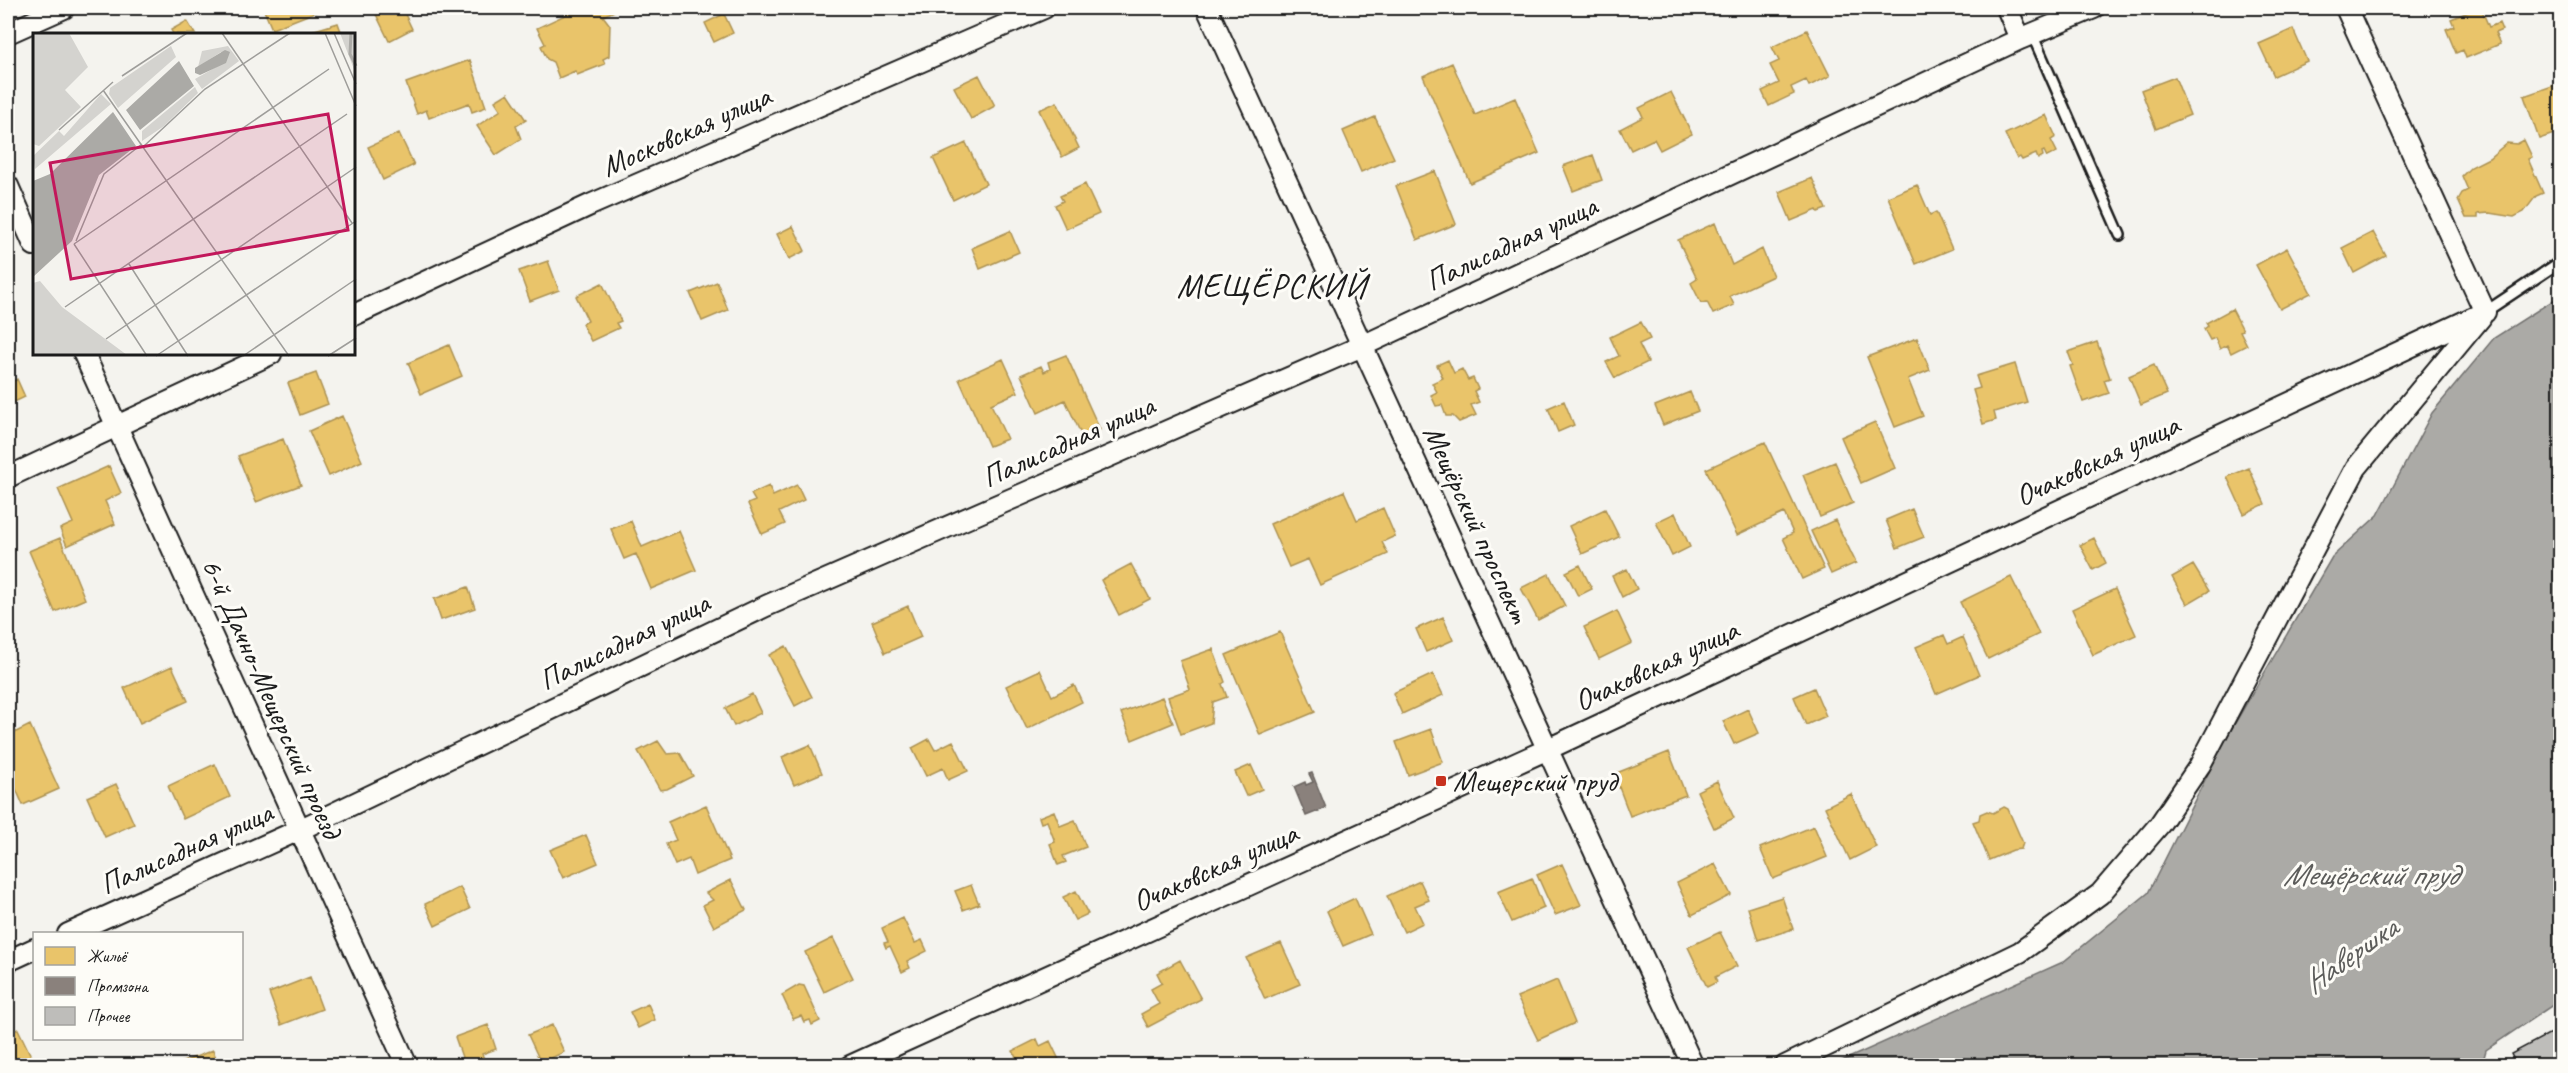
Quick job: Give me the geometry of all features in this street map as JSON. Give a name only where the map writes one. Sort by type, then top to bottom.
[{"type":"street","points":[[8,33],[64,8]]},
{"type":"street","name":"Московская улица","points":[[356,314],[590,205],[1044,8]]},
{"type":"street","name":"Мещёрский проспект","points":[[1207,8],[1694,1065]]},
{"type":"street","points":[[2007,8],[2026,37]]},
{"type":"street","name":"Палисадная улица","points":[[70,932],[299,830],[766,606],[1362,346],[2026,37],[2094,8]]},
{"type":"street","points":[[1785,1065],[2020,952],[2100,894],[2160,824],[2200,765],[2356,468],[2485,312],[2346,8]]},
{"type":"street","points":[[8,186],[33,243]]},
{"type":"street","name":"Очаковская улица","points":[[850,1065],[1548,749],[2485,312]]},
{"type":"street","name":"6-й Дачно-Мещерский проезд","points":[[85,356],[407,1065]]},
{"type":"street","points":[[8,477],[267,356]]},
{"type":"street","points":[[8,961],[33,949]]},
{"type":"lane","points":[[2026,37],[2120,235]]},
{"type":"lane","points":[[2485,312],[2560,262]]},
{"type":"water","name":"Мещёрский пруд","points":[[2560,296],[2560,1000],[2486,1050],[2482,1065],[1833,1065],[2063,962],[2148,893],[2224,742],[2332,557],[2378,515],[2432,413],[2494,338]]},
{"type":"building: Жильё","points":[[263,8],[317,8],[318,11],[272,29]]},
{"type":"building: Жильё","points":[[373,8],[402,8],[412,29],[389,41]]},
{"type":"building: Жильё","points":[[580,8],[621,8],[603,16],[610,25],[609,56],[603,59],[605,64],[577,75],[575,71],[559,78],[553,62],[547,59],[541,46],[545,44],[537,28]]},
{"type":"building: Жильё","points":[[2481,8],[2489,27],[2499,23],[2502,30],[2495,33],[2500,44],[2466,58],[2463,50],[2456,53],[2446,29],[2454,26],[2451,19]]},
{"type":"building: Жильё","points":[[724,14],[733,33],[714,42],[705,23]]},
{"type":"building: Жильё","points":[[187,21],[194,33],[172,33],[171,30]]},
{"type":"building: Жильё","points":[[338,23],[342,33],[305,33]]},
{"type":"building: Жильё","points":[[2293,29],[2307,61],[2274,76],[2259,44]]},
{"type":"building: Жильё","points":[[1807,30],[1830,76],[1809,86],[1806,80],[1791,87],[1794,94],[1769,106],[1762,91],[1779,83],[1770,65],[1779,61],[1772,47]]},
{"type":"building: Жильё","points":[[470,60],[486,107],[472,112],[469,103],[429,118],[426,110],[417,114],[406,83]]},
{"type":"building: Жильё","points":[[1452,63],[1475,115],[1515,98],[1539,153],[1470,183],[1423,76]]},
{"type":"building: Жильё","points":[[979,75],[995,106],[971,119],[954,87]]},
{"type":"building: Жильё","points":[[2175,77],[2190,115],[2156,129],[2141,90]]},
{"type":"building: Жильё","points":[[2558,84],[2560,132],[2539,139],[2524,96]]},
{"type":"building: Жильё","points":[[1671,92],[1692,134],[1660,150],[1654,139],[1631,150],[1620,129],[1643,117],[1639,108]]},
{"type":"building: Жильё","points":[[508,93],[526,120],[516,126],[521,139],[496,155],[477,126],[501,110],[495,101]]},
{"type":"building: Жильё","points":[[1057,102],[1079,148],[1062,157],[1039,110]]},
{"type":"building: Жильё","points":[[2046,115],[2056,137],[2051,140],[2057,152],[2047,157],[2044,151],[2043,156],[2038,159],[2036,154],[2022,160],[2020,157],[2017,159],[2005,134]]},
{"type":"building: Жильё","points":[[1375,117],[1394,158],[1361,172],[1343,131]]},
{"type":"building: Жильё","points":[[399,133],[414,165],[383,180],[368,147]]},
{"type":"building: Жильё","points":[[2524,140],[2532,157],[2528,159],[2543,193],[2536,196],[2524,212],[2514,217],[2489,213],[2478,214],[2478,218],[2466,218],[2458,200],[2462,193],[2468,190],[2462,176],[2471,167],[2489,158],[2507,143],[2517,144]]},
{"type":"building: Жильё","points":[[966,143],[986,184],[953,200],[933,158]]},
{"type":"building: Жильё","points":[[1593,155],[1602,180],[1573,191],[1563,166]]},
{"type":"building: Жильё","points":[[1435,171],[1456,224],[1417,240],[1396,186]]},
{"type":"building: Жильё","points":[[1812,178],[1826,209],[1818,212],[1817,210],[1791,221],[1779,192]]},
{"type":"building: Жильё","points":[[1085,184],[1099,214],[1066,229],[1055,205],[1063,201],[1060,196]]},
{"type":"building: Жильё","points":[[1917,185],[1930,215],[1936,212],[1952,249],[1916,264],[1888,197]]},
{"type":"building: Жильё","points":[[1715,223],[1732,265],[1762,249],[1773,276],[1730,296],[1734,305],[1713,314],[1707,302],[1701,303],[1691,283],[1697,279],[1678,240]]},
{"type":"building: Жильё","points":[[793,226],[805,251],[789,259],[777,234]]},
{"type":"building: Жильё","points":[[1010,231],[1019,252],[980,269],[972,248]]},
{"type":"building: Жильё","points":[[2373,232],[2386,256],[2354,273],[2342,248]]},
{"type":"building: Жильё","points":[[2287,248],[2311,293],[2280,309],[2256,265]]},
{"type":"building: Жильё","points":[[548,261],[559,290],[530,301],[519,271]]},
{"type":"building: Жильё","points":[[717,282],[728,310],[702,321],[690,293]]},
{"type":"building: Жильё","points":[[602,283],[621,321],[616,323],[619,328],[591,341],[582,324],[588,321],[576,296]]},
{"type":"building: Жильё","points":[[2232,309],[2243,330],[2240,331],[2247,345],[2231,353],[2227,345],[2220,349],[2215,338],[2210,340],[2204,329],[2208,326],[2206,323]]},
{"type":"building: Жильё","points":[[1641,322],[1650,339],[1639,344],[1648,362],[1615,378],[1606,362],[1619,356],[1610,337]]},
{"type":"building: Жильё","points":[[1917,338],[1930,370],[1908,379],[1923,416],[1895,427],[1867,357]]},
{"type":"building: Жильё","points":[[2097,342],[2110,378],[2104,380],[2109,393],[2083,402],[2070,366],[2073,365],[2068,352]]},
{"type":"building: Жильё","points":[[449,345],[462,376],[421,394],[408,363]]},
{"type":"building: Жильё","points":[[1066,355],[1100,430],[1083,438],[1065,400],[1038,413],[1021,375],[1041,366],[1044,372],[1050,369],[1048,362]]},
{"type":"building: Жильё","points":[[1003,359],[1018,392],[991,404],[1007,439],[989,446],[959,379]]},
{"type":"building: Жильё","points":[[1448,360],[1454,373],[1462,369],[1468,380],[1473,378],[1478,389],[1474,391],[1479,402],[1471,405],[1476,415],[1459,422],[1453,416],[1446,416],[1442,405],[1436,406],[1431,395],[1437,392],[1432,383],[1443,378],[1437,365]]},
{"type":"building: Жильё","points":[[2015,364],[2027,402],[1994,412],[1996,420],[1983,424],[1973,390],[1980,388],[1976,376]]},
{"type":"building: Жильё","points":[[2154,365],[2167,394],[2141,405],[2129,376]]},
{"type":"building: Жильё","points":[[316,373],[328,404],[300,415],[288,383]]},
{"type":"building: Жильё","points":[[17,379],[25,397],[8,405],[8,384]]},
{"type":"building: Жильё","points":[[1690,392],[1698,411],[1663,425],[1655,406]]},
{"type":"building: Жильё","points":[[1564,401],[1574,425],[1558,432],[1548,408]]},
{"type":"building: Жильё","points":[[342,416],[362,461],[329,476],[309,431]]},
{"type":"building: Жильё","points":[[1875,422],[1895,468],[1861,483],[1841,437]]},
{"type":"building: Жильё","points":[[283,439],[301,485],[256,502],[238,456]]},
{"type":"building: Жильё","points":[[1765,442],[1824,569],[1802,579],[1783,538],[1793,533],[1784,513],[1737,535],[1706,469]]},
{"type":"building: Жильё","points":[[1835,462],[1853,503],[1820,517],[1803,475]]},
{"type":"building: Жильё","points":[[109,466],[121,493],[105,501],[115,524],[67,546],[60,529],[73,523],[58,489]]},
{"type":"building: Жильё","points":[[2249,468],[2265,504],[2244,514],[2227,477]]},
{"type":"building: Жильё","points":[[797,485],[804,500],[779,512],[785,524],[762,534],[748,504],[755,501],[751,494],[769,486],[773,496]]},
{"type":"building: Жильё","points":[[1344,491],[1357,520],[1383,508],[1395,536],[1382,542],[1388,554],[1320,585],[1308,559],[1289,567],[1270,524]]},
{"type":"building: Жильё","points":[[1605,509],[1619,537],[1582,554],[1569,526]]},
{"type":"building: Жильё","points":[[1912,509],[1924,537],[1897,548],[1886,520]]},
{"type":"building: Жильё","points":[[1675,513],[1690,547],[1672,556],[1656,522]]},
{"type":"building: Жильё","points":[[1835,520],[1856,563],[1831,574],[1811,531]]},
{"type":"building: Жильё","points":[[631,521],[642,547],[679,531],[696,570],[651,589],[636,554],[624,559],[611,529]]},
{"type":"building: Жильё","points":[[60,538],[85,599],[55,612],[29,551]]},
{"type":"building: Жильё","points":[[2094,538],[2106,563],[2093,570],[2080,545]]},
{"type":"building: Жильё","points":[[1131,564],[1150,599],[1119,615],[1101,580]]},
{"type":"building: Жильё","points":[[1580,565],[1592,589],[1578,596],[1566,572]]},
{"type":"building: Жильё","points":[[2193,565],[2209,591],[2187,604],[2172,577]]},
{"type":"building: Жильё","points":[[1627,569],[1637,589],[1622,597],[1612,576]]},
{"type":"building: Жильё","points":[[1549,574],[1565,606],[1538,620],[1521,588]]},
{"type":"building: Жильё","points":[[2011,577],[2039,634],[1988,659],[1960,602]]},
{"type":"building: Жильё","points":[[468,587],[475,608],[441,620],[434,599]]},
{"type":"building: Жильё","points":[[2115,589],[2136,635],[2093,655],[2072,609]]},
{"type":"building: Жильё","points":[[908,606],[921,637],[885,653],[872,622]]},
{"type":"building: Жильё","points":[[1617,611],[1632,643],[1599,659],[1584,627]]},
{"type":"building: Жильё","points":[[1443,617],[1453,640],[1426,652],[1416,629]]},
{"type":"building: Жильё","points":[[1280,632],[1315,712],[1260,735],[1226,655]]},
{"type":"building: Жильё","points":[[1944,635],[1948,644],[1963,637],[1979,675],[1936,694],[1916,647]]},
{"type":"building: Жильё","points":[[786,646],[812,697],[795,706],[769,655]]},
{"type":"building: Жильё","points":[[1213,649],[1225,682],[1222,684],[1227,697],[1213,702],[1211,723],[1181,734],[1168,697],[1190,689],[1180,661]]},
{"type":"building: Жильё","points":[[172,666],[188,701],[140,723],[124,688]]},
{"type":"building: Жильё","points":[[1040,670],[1052,696],[1074,685],[1082,702],[1027,729],[1006,686]]},
{"type":"building: Жильё","points":[[1433,674],[1443,695],[1402,714],[1393,693]]},
{"type":"building: Жильё","points":[[1814,688],[1826,716],[1806,725],[1794,697]]},
{"type":"building: Жильё","points":[[752,694],[761,713],[734,726],[725,708]]},
{"type":"building: Жильё","points":[[1162,697],[1173,723],[1132,740],[1121,713]]},
{"type":"building: Жильё","points":[[1748,709],[1759,733],[1734,744],[1723,721]]},
{"type":"building: Жильё","points":[[30,725],[59,789],[23,805],[8,771],[8,736]]},
{"type":"building: Жильё","points":[[1431,729],[1443,762],[1408,775],[1396,742]]},
{"type":"building: Жильё","points":[[929,739],[935,750],[953,741],[968,771],[948,780],[943,768],[926,776],[912,748]]},
{"type":"building: Жильё","points":[[658,741],[667,754],[680,753],[693,776],[667,789],[660,790],[638,751]]},
{"type":"building: Жильё","points":[[810,745],[822,773],[794,785],[782,757]]},
{"type":"building: Жильё","points":[[1669,752],[1686,795],[1630,816],[1614,774]]},
{"type":"building: Жильё","points":[[215,764],[230,797],[183,819],[168,786]]},
{"type":"building: Жильё","points":[[1251,765],[1262,789],[1246,796],[1235,772]]},
{"type":"building: Жильё","points":[[1717,781],[1734,818],[1714,828],[1697,791]]},
{"type":"building: Жильё","points":[[116,784],[134,824],[105,837],[87,797]]},
{"type":"building: Жильё","points":[[1851,794],[1876,847],[1850,860],[1825,807]]},
{"type":"building: Жильё","points":[[706,805],[730,860],[695,875],[689,859],[675,865],[666,844],[676,840],[668,822]]},
{"type":"building: Жильё","points":[[2004,807],[2008,809],[2023,843],[2021,849],[1989,860],[1973,822],[1979,820],[1980,814],[1987,811],[1993,813]]},
{"type":"building: Жильё","points":[[1054,811],[1060,826],[1075,820],[1086,847],[1063,856],[1066,862],[1058,865],[1050,844],[1055,842],[1047,821],[1041,823],[1039,817]]},
{"type":"building: Жильё","points":[[1814,826],[1827,857],[1773,879],[1760,848]]},
{"type":"building: Жильё","points":[[586,835],[598,863],[563,878],[550,850]]},
{"type":"building: Жильё","points":[[1562,864],[1581,905],[1555,915],[1537,875]]},
{"type":"building: Жильё","points":[[1715,864],[1731,895],[1692,915],[1677,883]]},
{"type":"building: Жильё","points":[[1532,878],[1544,908],[1512,922],[1498,892]]},
{"type":"building: Жильё","points":[[731,880],[746,910],[714,927],[703,905],[713,900],[706,893]]},
{"type":"building: Жильё","points":[[1420,881],[1429,900],[1415,906],[1423,923],[1404,932],[1387,896]]},
{"type":"building: Жильё","points":[[971,885],[979,904],[963,910],[955,891]]},
{"type":"building: Жильё","points":[[460,887],[470,909],[435,926],[425,904]]},
{"type":"building: Жильё","points":[[1076,891],[1088,914],[1075,920],[1063,897]]},
{"type":"building: Жильё","points":[[1782,897],[1793,929],[1758,940],[1748,908]]},
{"type":"building: Жильё","points":[[1355,898],[1371,934],[1343,946],[1327,911]]},
{"type":"building: Жильё","points":[[903,918],[915,943],[922,940],[927,951],[907,961],[910,968],[902,972],[890,946],[886,948],[884,943],[888,942],[882,928]]},
{"type":"building: Жильё","points":[[1720,932],[1737,966],[1715,977],[1717,982],[1707,987],[1688,947]]},
{"type":"building: Жильё","points":[[833,938],[853,978],[824,992],[805,952]]},
{"type":"building: Жильё","points":[[1281,943],[1300,984],[1265,999],[1246,958]]},
{"type":"building: Жильё","points":[[1180,960],[1201,999],[1148,1027],[1141,1014],[1159,1004],[1151,989],[1162,983],[1157,973]]},
{"type":"building: Жильё","points":[[310,977],[322,1009],[281,1025],[269,993]]},
{"type":"building: Жильё","points":[[1557,980],[1575,1023],[1538,1040],[1517,997]]},
{"type":"building: Жильё","points":[[799,985],[804,986],[820,1021],[812,1025],[810,1020],[804,1022],[801,1016],[793,1019],[782,995]]},
{"type":"building: Жильё","points":[[648,1004],[655,1020],[638,1028],[630,1012]]},
{"type":"building: Жильё","points":[[488,1025],[496,1049],[482,1054],[485,1062],[465,1066],[455,1037]]},
{"type":"building: Жильё","points":[[552,1025],[564,1052],[541,1063],[528,1035]]},
{"type":"building: Жильё","points":[[18,1029],[32,1058],[15,1066],[8,1066],[8,1033]]},
{"type":"building: Жильё","points":[[1037,1039],[1040,1046],[1050,1041],[1062,1066],[1015,1066],[1017,1060],[1013,1051]]},
{"type":"building: Жильё","points":[[213,1050],[219,1066],[173,1066]]},
{"type":"building: Промзона","points":[[1312,773],[1326,808],[1306,816],[1294,787],[1305,782],[1306,785],[1313,782],[1309,774]]},
{"type":"building: Прочее","points":[[2560,1028],[2560,1055],[2540,1066],[2517,1066],[2511,1054]]},
{"type":"place","name":"Мещерский пруд","points":[[1441,781]]},
{"type":"district","name":"МЕЩЁРСКИЙ","points":[[1272,286]]},
{"type":"water label","name":"Навершка","points":[[2350,955]]}]
